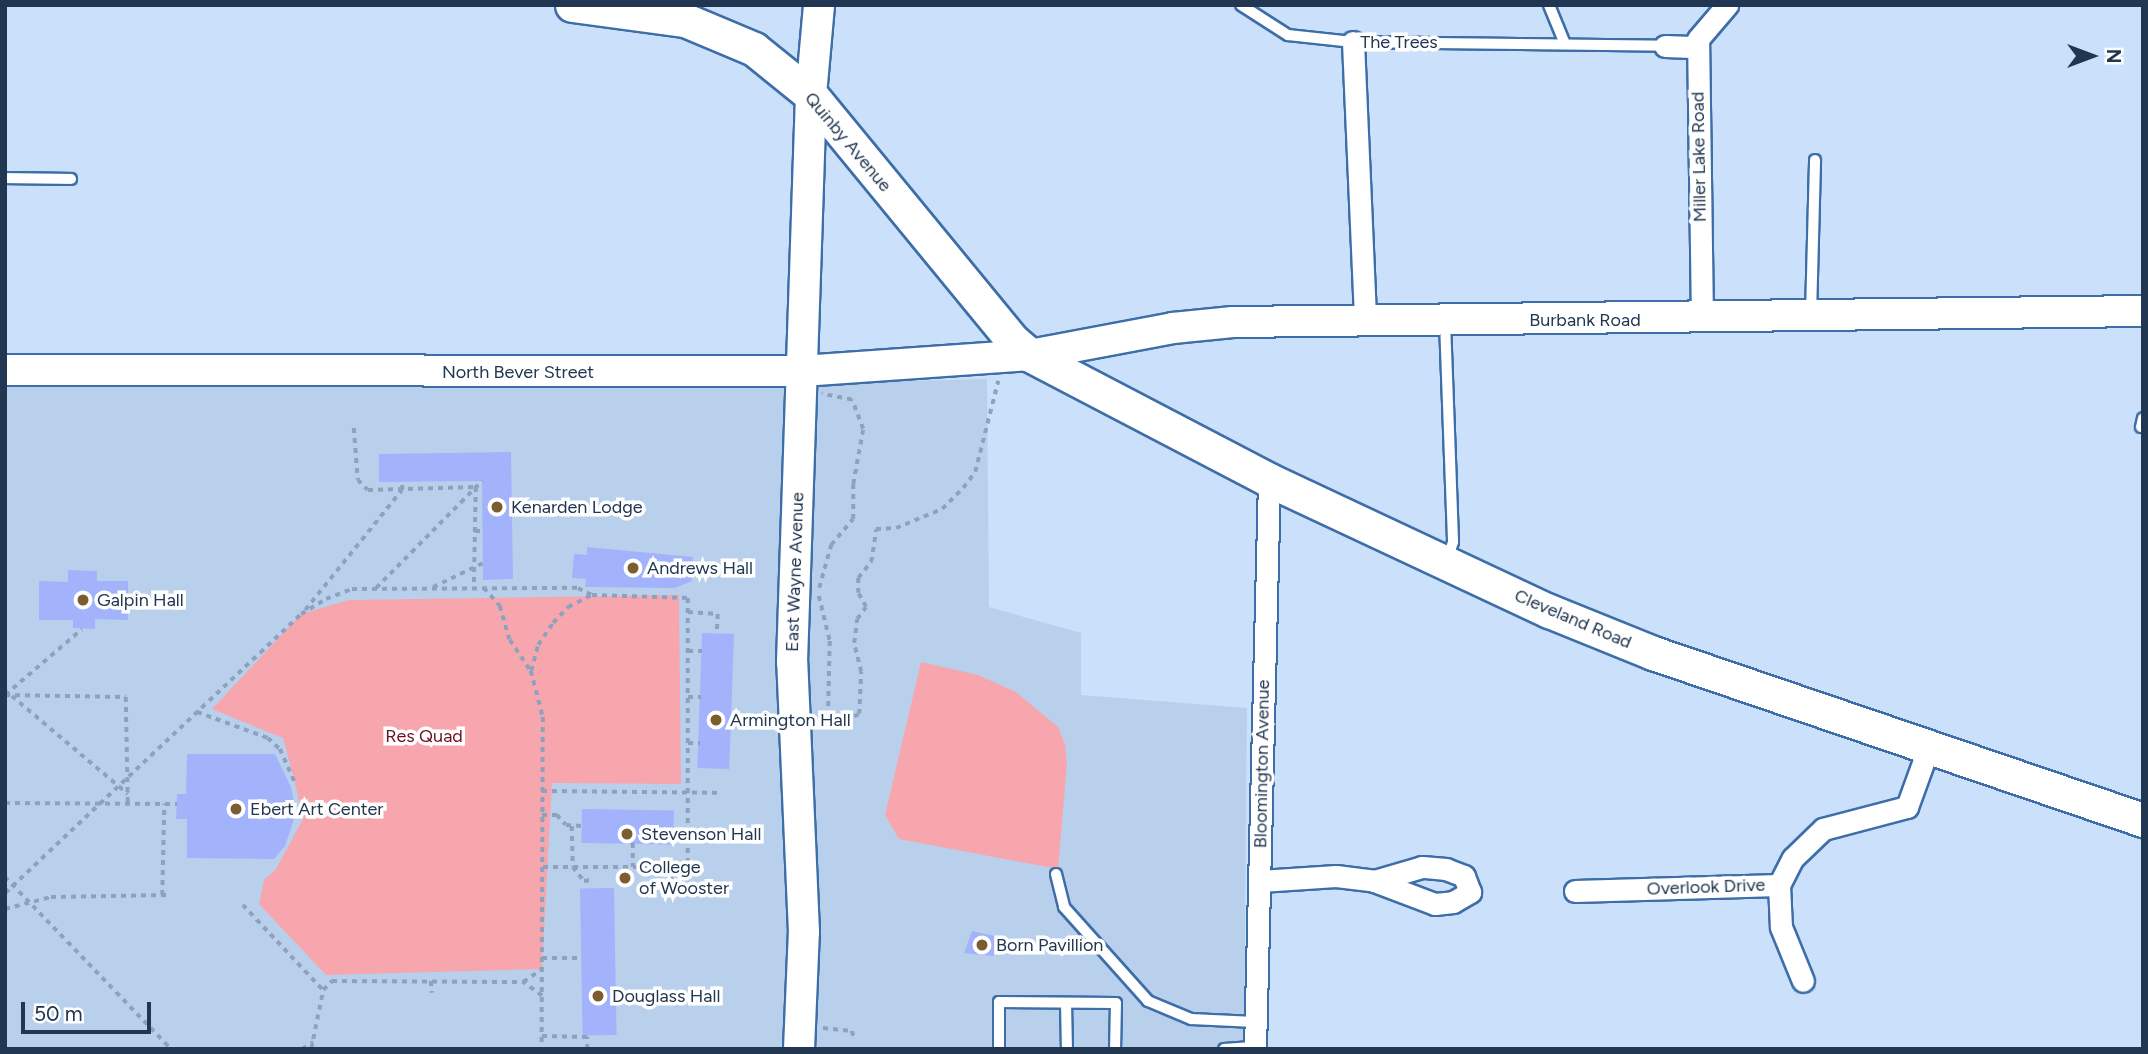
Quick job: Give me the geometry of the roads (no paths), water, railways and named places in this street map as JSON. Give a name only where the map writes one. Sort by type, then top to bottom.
[{"type":"main road","name":"East Wayne Avenue","points":[[800,1039],[804,933],[792,662],[807,381],[811,95],[819,5]]},
{"type":"main road","name":"Quinby Avenue","points":[[583,6],[685,20],[754,49],[811,95],[1012,340],[1030,355]]},
{"type":"main road","name":"Burbank Road","points":[[1030,355],[1173,328],[1365,321],[1702,320],[2143,311]]},
{"type":"main road","name":"North Bever Street","points":[[5,370],[807,381],[1030,355]]},
{"type":"main road","name":"Cleveland Road","points":[[1030,355],[1269,480],[1549,611],[1653,653],[1927,749],[2143,820]]},
{"type":"street","points":[[1698,47],[1698,39],[1727,5]]},
{"type":"street","points":[[1353,42],[1365,321]]},
{"type":"street","name":"The Trees","points":[[1665,46],[1698,47]]},
{"type":"street","name":"Miller Lake Road","points":[[1698,47],[1702,320]]},
{"type":"street","name":"Bloomington Avenue","points":[[1255,1048],[1269,480]]},
{"type":"street","points":[[1779,885],[1793,858],[1823,829],[1907,807],[1927,749]]},
{"type":"street","points":[[1260,881],[1336,876],[1374,881],[1435,904],[1452,902],[1470,892],[1464,876],[1446,869],[1422,867],[1374,881]]},
{"type":"street","name":"Overlook Drive","points":[[1575,891],[1779,885],[1781,927],[1803,981]]},
{"type":"lane","name":"The Trees","points":[[1241,5],[1289,36],[1353,42],[1665,46]]},
{"type":"lane","points":[[1549,5],[1566,44]]},
{"type":"lane","points":[[1811,317],[1815,160]]},
{"type":"lane","points":[[5,178],[71,179]]},
{"type":"lane","points":[[1445,321],[1453,542],[1446,563]]},
{"type":"lane","points":[[1056,874],[1064,906],[1148,1001],[1191,1019],[1255,1022]]},
{"type":"lane","points":[[999,1049],[999,1002],[1116,1003],[1115,1049]]},
{"type":"lane","points":[[1066,1003],[1067,1049]]},
{"type":"lane","points":[[1224,1049],[1255,1048]]},
{"type":"place","name":"Kenarden Lodge","points":[[497,507]]},
{"type":"place","name":"Andrews Hall","points":[[633,568]]},
{"type":"place","name":"Galpin Hall","points":[[83,600]]},
{"type":"place","name":"Armington Hall","points":[[716,720]]},
{"type":"place","name":"Ebert Art Center","points":[[236,809]]},
{"type":"place","name":"Stevenson Hall","points":[[627,834]]},
{"type":"place","name":"College of Wooster","points":[[625,878]]},
{"type":"place","name":"Born Pavillion","points":[[982,945]]},
{"type":"place","name":"Douglass Hall","points":[[598,996]]},
{"type":"park label","name":"Res Quad","points":[[424,736]]}]
